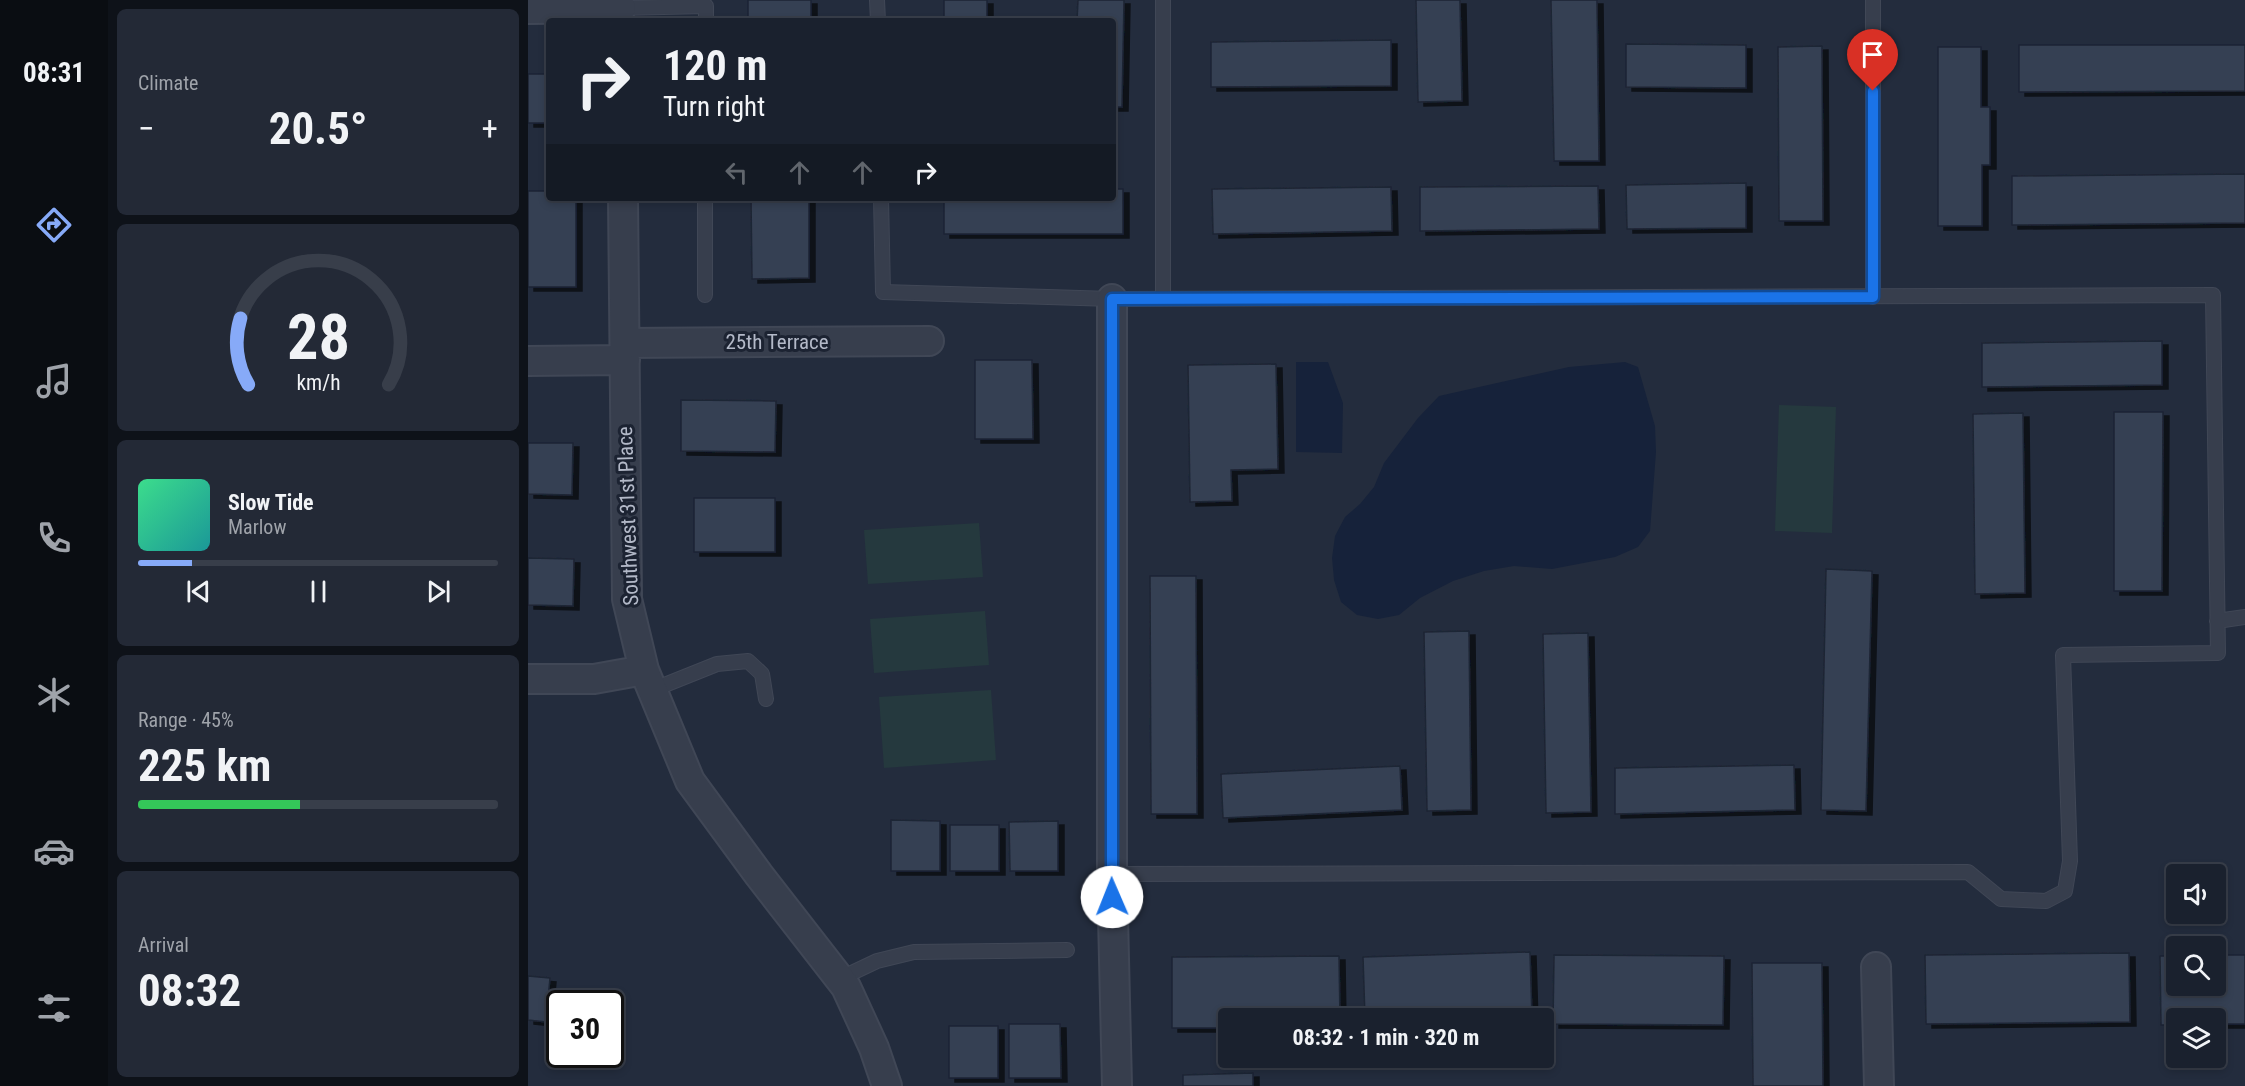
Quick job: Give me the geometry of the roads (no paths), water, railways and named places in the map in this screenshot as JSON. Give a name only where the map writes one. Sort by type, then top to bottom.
[{"type":"street","points":[[528,9],[621,10]]},
{"type":"street","name":"Southwest 31st Place","points":[[623,201],[627,599],[648,680],[690,781],[846,987],[874,1048],[887,1086]]},
{"type":"street","points":[[1112,299],[1112,874],[1117,1086]]},
{"type":"street","name":"25th Terrace","points":[[528,360],[625,352],[930,341]]},
{"type":"street","points":[[528,679],[648,680]]},
{"type":"street","points":[[1876,967],[1879,1086]]},
{"type":"lane","points":[[878,0],[878,18]]},
{"type":"lane","points":[[1163,0],[1163,299]]},
{"type":"lane","points":[[1873,0],[1873,297]]},
{"type":"lane","points":[[621,10],[706,6],[706,18]]},
{"type":"lane","points":[[705,201],[705,295]]},
{"type":"lane","points":[[881,201],[883,292],[1112,299],[2212,295],[2218,653],[2063,655],[2070,861],[2065,891],[2046,901],[2001,899],[1968,872],[1112,874]]},
{"type":"lane","points":[[2217,621],[2245,617]]},
{"type":"lane","points":[[648,680],[717,664],[748,662],[762,674],[766,699]]},
{"type":"lane","points":[[839,979],[877,961],[914,952],[1067,950]]},
{"type":"water","points":[[1296,362],[1328,362],[1343,403],[1342,453],[1296,452]]},
{"type":"water","points":[[1625,362],[1638,367],[1655,426],[1656,452],[1650,531],[1638,547],[1615,557],[1552,569],[1514,566],[1484,571],[1453,581],[1420,598],[1399,615],[1378,619],[1357,615],[1341,602],[1334,580],[1332,558],[1335,536],[1345,517],[1374,487],[1384,463],[1418,418],[1439,396],[1569,367]]}]
